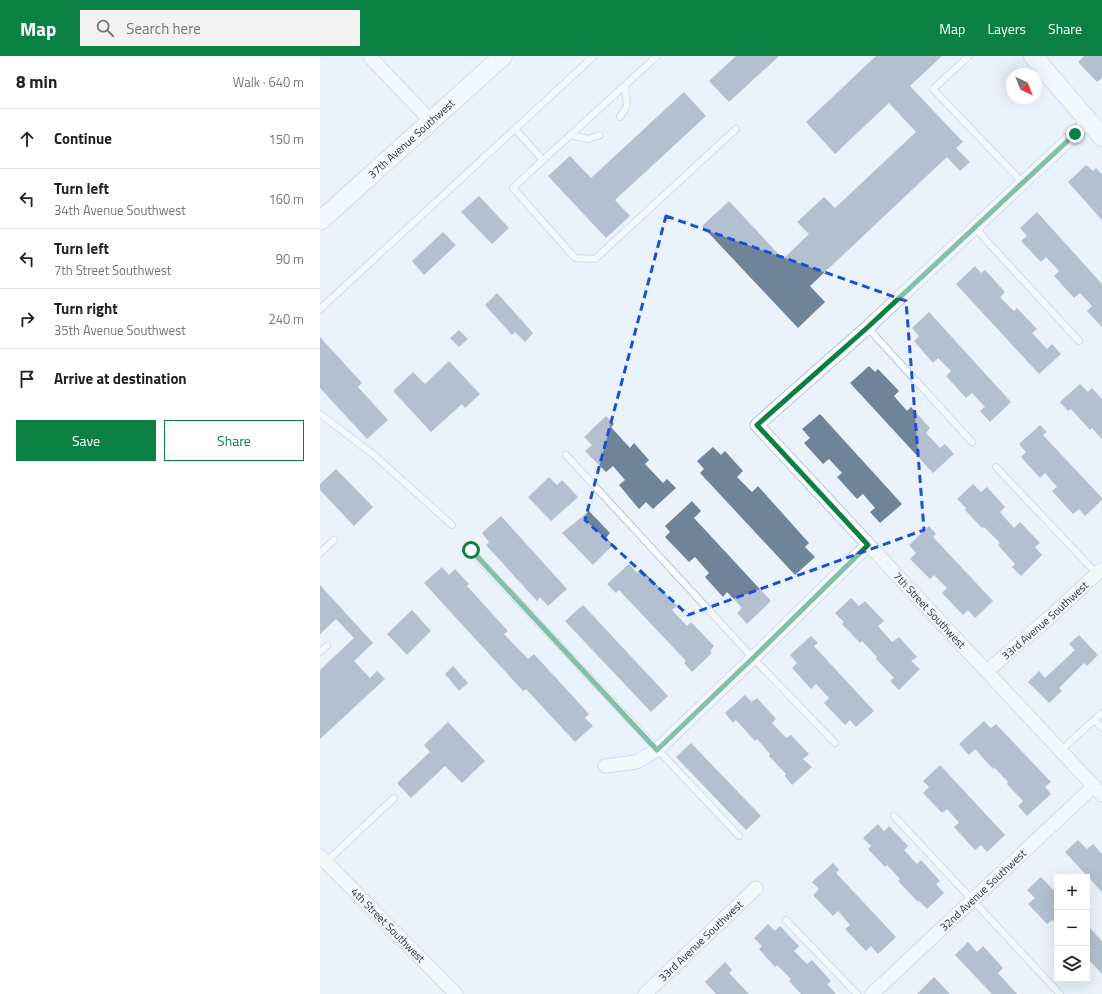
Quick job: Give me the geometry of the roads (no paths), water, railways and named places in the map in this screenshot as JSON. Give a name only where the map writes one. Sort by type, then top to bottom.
[{"type":"main road","name":"37th Avenue Southwest","points":[[320,221],[503,56]]},
{"type":"main road","points":[[1032,56],[1102,138]]},
{"type":"street","points":[[370,56],[431,121]]},
{"type":"street","points":[[868,327],[1088,122]]},
{"type":"street","name":"7th Street Southwest","points":[[868,327],[757,425],[1098,791]]},
{"type":"street","points":[[605,766],[636,762],[657,750],[868,545]]},
{"type":"street","name":"33rd Avenue Southwest","points":[[987,671],[1051,616],[1099,571]]},
{"type":"street","name":"32nd Avenue Southwest","points":[[872,994],[972,900],[1098,791]]},
{"type":"street","name":"4th Street Southwest","points":[[323,859],[456,994]]},
{"type":"street","name":"33rd Avenue Southwest","points":[[645,994],[756,888]]},
{"type":"lane","points":[[320,309],[594,56]]},
{"type":"lane","points":[[657,56],[513,188],[575,258],[595,259],[736,130]]},
{"type":"lane","points":[[969,56],[933,89],[1022,182]]},
{"type":"lane","points":[[620,117],[627,106],[625,86]]},
{"type":"lane","points":[[515,129],[543,160]]},
{"type":"lane","points":[[570,135],[588,139],[600,135]]},
{"type":"lane","points":[[976,227],[984,238],[1079,341]]},
{"type":"lane","points":[[868,327],[876,338],[972,442]]},
{"type":"lane","points":[[320,414],[374,455],[452,525]]},
{"type":"lane","points":[[566,455],[753,658],[835,743]]},
{"type":"lane","points":[[996,466],[1099,571]]},
{"type":"lane","points":[[320,553],[334,540]]},
{"type":"lane","points":[[471,550],[739,836]]},
{"type":"lane","points":[[320,652],[327,646]]},
{"type":"lane","points":[[1061,750],[1102,713]]},
{"type":"lane","points":[[1094,720],[1102,728]]},
{"type":"lane","points":[[323,859],[394,798]]},
{"type":"lane","points":[[894,816],[1060,994]]},
{"type":"lane","points":[[786,920],[857,994]]}]
